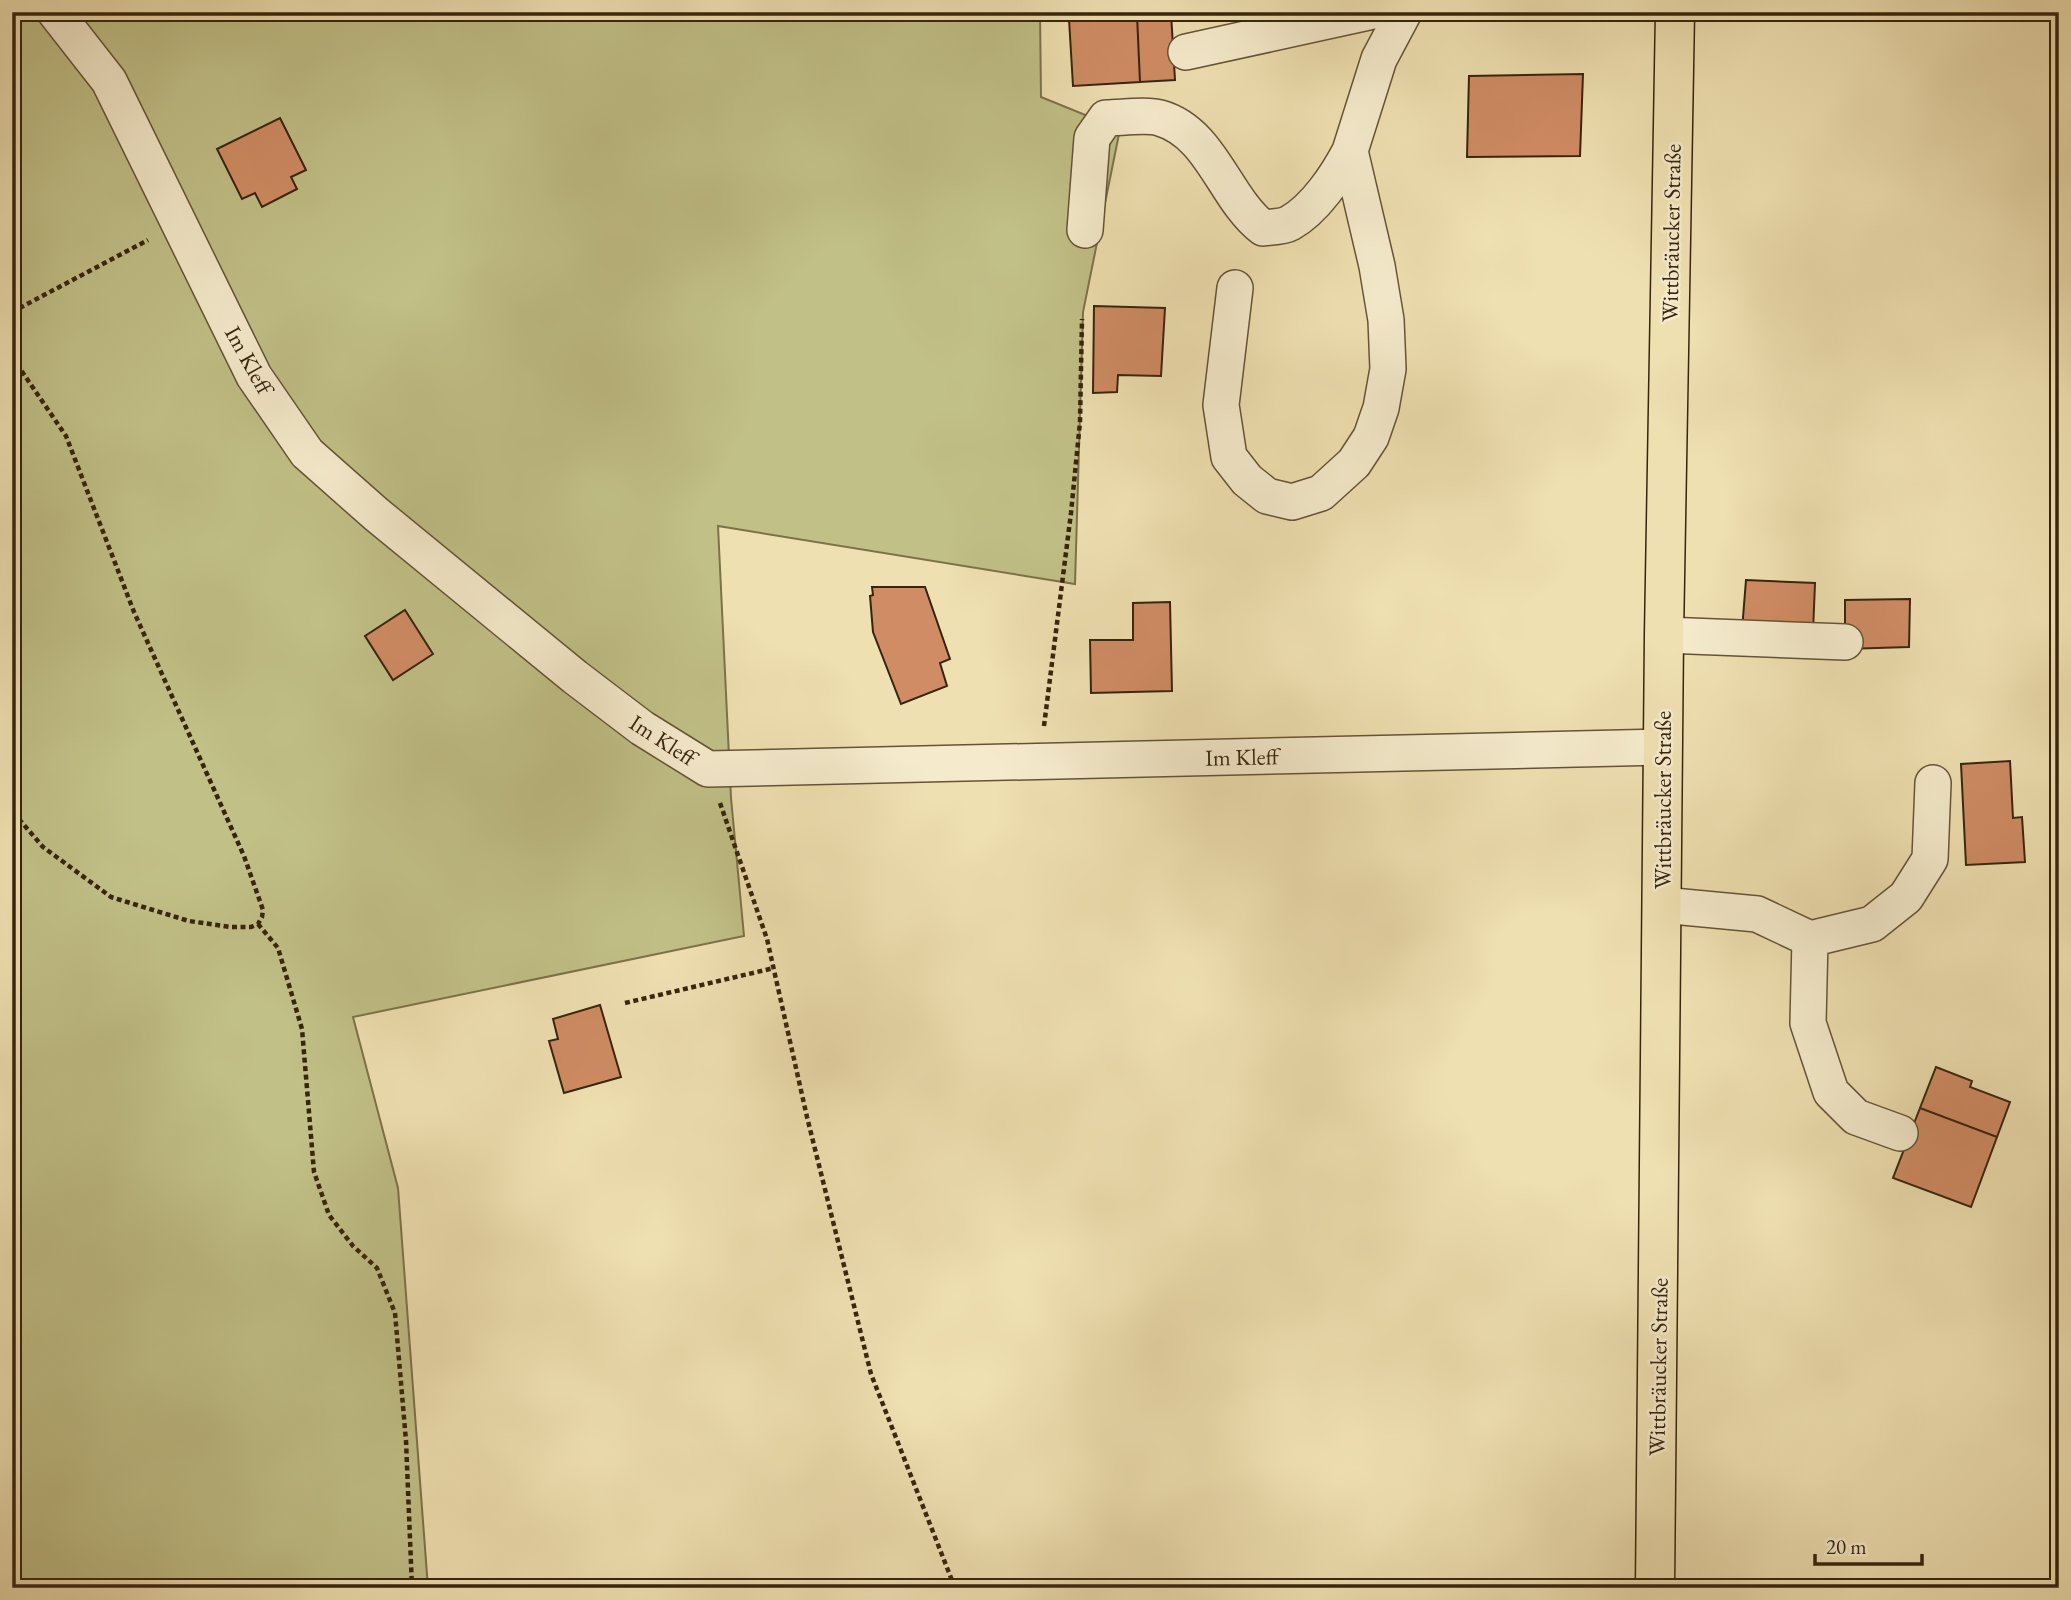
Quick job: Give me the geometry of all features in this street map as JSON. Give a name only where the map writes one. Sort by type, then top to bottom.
[{"type":"main road","name":"Wittbräucker Straße","points":[[1655,1588],[1664,635],[1675,12]]},
{"type":"street","name":"Im Kleff","points":[[55,12],[109,81],[254,376],[307,453],[376,514],[575,677],[642,728],[708,769],[1663,747]]},
{"type":"street","points":[[1186,52],[1369,12]]},
{"type":"street","points":[[1085,230],[1092,138],[1106,118],[1160,118],[1189,134],[1213,162],[1248,217],[1263,228],[1289,224],[1311,205],[1343,166],[1379,59],[1404,12]]},
{"type":"street","points":[[1235,288],[1221,405],[1229,457],[1247,480],[1267,496],[1292,502],[1321,493],[1354,463],[1371,437],[1381,408],[1388,369],[1386,320],[1377,266],[1350,151]]},
{"type":"street","points":[[1664,635],[1845,642]]},
{"type":"street","points":[[1662,905],[1758,914],[1810,939],[1872,924],[1906,897],[1930,859],[1933,783]]},
{"type":"street","points":[[1810,939],[1808,1023],[1831,1092],[1856,1117],[1900,1133]]},
{"type":"path","points":[[12,312],[180,223]]},
{"type":"path","points":[[1039,761],[1072,513],[1079,435],[1082,319]]},
{"type":"path","points":[[12,357],[66,436],[134,612],[244,856],[263,910],[258,924],[251,927],[230,927],[189,921],[111,897],[43,847],[12,811]]},
{"type":"path","points":[[708,769],[767,939],[807,1117],[871,1374],[956,1588]]},
{"type":"path","points":[[258,924],[278,948],[302,1029],[314,1172],[329,1216],[353,1246],[377,1268],[395,1313],[412,1588]]},
{"type":"path","points":[[625,1003],[774,968]]},
{"type":"shaded area","points":[[12,12],[1040,12],[1041,97],[1120,129],[1083,312],[1075,584],[718,526],[731,798],[744,936],[353,1017],[398,1188],[428,1588],[12,1588]]},
{"type":"building","points":[[1105,12],[1191,12],[1114,16],[1115,13]]},
{"type":"building","points":[[1115,13],[1114,16],[1137,15],[1140,82],[1073,86],[1069,19],[1104,17],[1104,14]]},
{"type":"building","points":[[1171,13],[1175,80],[1140,82],[1137,15]]},
{"type":"building","points":[[1583,74],[1580,156],[1467,157],[1469,76]]},
{"type":"building","points":[[280,118],[306,170],[291,177],[297,189],[262,207],[255,193],[242,199],[217,149]]},
{"type":"building","points":[[1094,306],[1165,308],[1161,376],[1118,375],[1117,392],[1093,393]]},
{"type":"building","points":[[1746,580],[1815,583],[1813,632],[1742,630]]},
{"type":"building","points":[[872,587],[925,587],[950,659],[940,663],[947,686],[901,704],[873,632],[870,596],[873,595]]},
{"type":"building","points":[[1910,599],[1909,647],[1845,649],[1845,600]]},
{"type":"building","points":[[1170,602],[1172,691],[1091,693],[1090,640],[1133,640],[1133,603]]},
{"type":"building","points":[[405,610],[433,654],[393,680],[365,636]]},
{"type":"building","points":[[2010,761],[2013,818],[2022,817],[2025,862],[1966,865],[1961,764]]},
{"type":"building","points":[[600,1005],[621,1077],[564,1093],[549,1041],[558,1039],[553,1019]]},
{"type":"building","points":[[1936,1067],[1972,1081],[1970,1087],[2010,1102],[1997,1137],[1920,1108]]},
{"type":"building","points":[[1920,1108],[1997,1137],[1971,1207],[1893,1178]]}]
